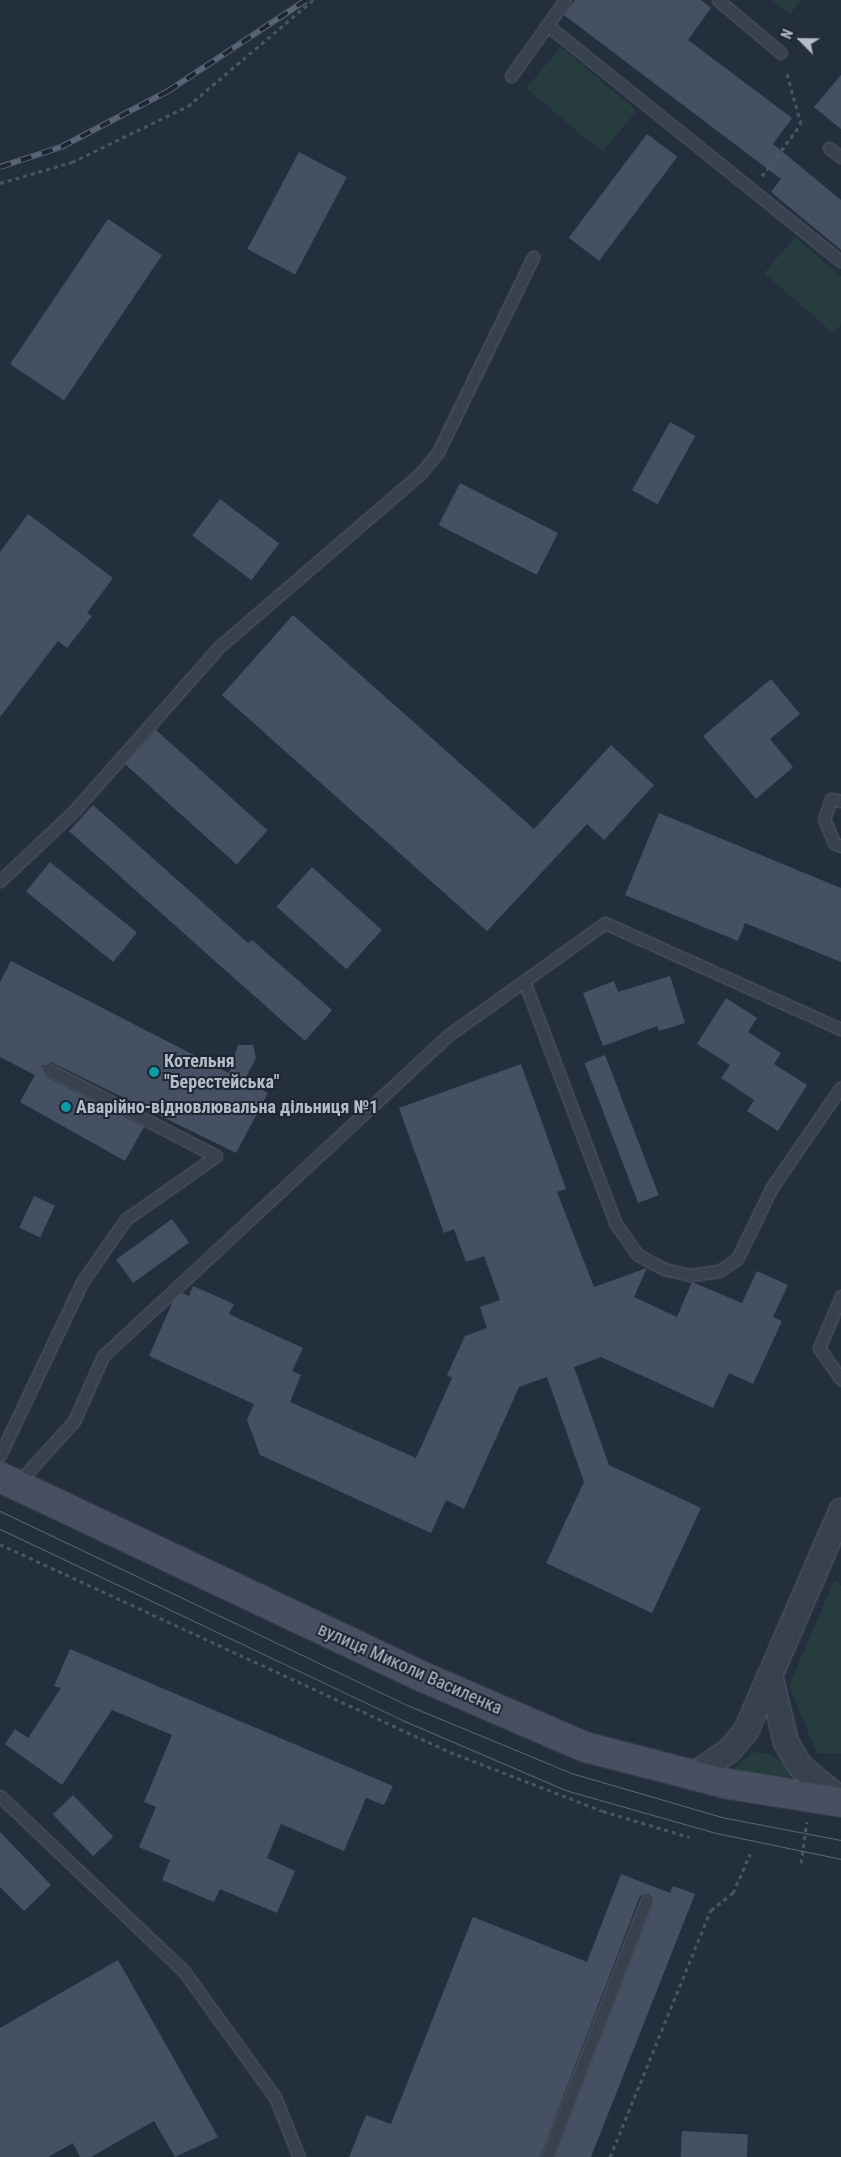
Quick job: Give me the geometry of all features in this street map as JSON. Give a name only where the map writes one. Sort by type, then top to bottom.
[{"type":"main road","name":"вулиця Миколи Василенка","points":[[8,1481],[423,1678],[585,1747],[694,1775],[841,1801]]},
{"type":"street","points":[[694,1775],[730,1750],[746,1730],[841,1511]]},
{"type":"street","points":[[770,1675],[786,1742],[800,1766],[841,1801]]},
{"type":"lane","points":[[511,76],[565,0]]},
{"type":"lane","points":[[718,0],[781,53]]},
{"type":"lane","points":[[547,25],[841,261]]},
{"type":"lane","points":[[830,148],[841,157]]},
{"type":"lane","points":[[0,881],[73,812],[220,646],[421,473],[438,452],[533,257]]},
{"type":"lane","points":[[841,801],[831,799],[824,820],[834,843],[841,846]]},
{"type":"lane","points":[[8,1481],[74,1421],[103,1356],[450,1034],[605,923],[841,1029]]},
{"type":"lane","points":[[524,981],[616,1224],[638,1254],[664,1269],[690,1275],[719,1271],[737,1260],[772,1187],[841,1087]]},
{"type":"lane","points":[[0,1455],[82,1282],[120,1227],[216,1156],[48,1069]]},
{"type":"lane","points":[[841,1296],[819,1348],[841,1380]]},
{"type":"lane","points":[[0,1796],[183,1970],[275,2097],[299,2157]]},
{"type":"lane","points":[[546,2157],[647,1899]]},
{"type":"path","points":[[0,183],[72,162],[188,106],[313,0]]},
{"type":"path","points":[[751,190],[801,124],[781,53]]},
{"type":"path","points":[[0,1544],[450,1752],[603,1812],[689,1837]]},
{"type":"path","points":[[610,2157],[711,1910],[733,1893],[750,1854]]},
{"type":"green space","points":[[771,0],[801,0],[790,14]]},
{"type":"green space","points":[[561,47],[637,111],[602,152],[526,88]]},
{"type":"green space","points":[[795,237],[841,276],[841,324],[833,333],[764,273]]},
{"type":"green space","points":[[834,1581],[841,1585],[841,1754],[817,1753],[789,1686]]},
{"type":"green space","points":[[752,1752],[769,1754],[784,1764],[790,1782],[731,1772]]},
{"type":"building","points":[[575,0],[701,0],[711,8],[688,40],[792,118],[773,144],[841,200],[841,250],[771,192],[781,179],[564,15]]},
{"type":"building","points":[[841,75],[841,129],[814,107]]},
{"type":"building","points":[[647,134],[677,157],[599,261],[569,238]]},
{"type":"building","points":[[299,152],[347,177],[295,274],[247,249]]},
{"type":"building","points":[[108,219],[162,255],[64,400],[10,364]]},
{"type":"building","points":[[670,422],[695,436],[658,504],[632,490]]},
{"type":"building","points":[[460,483],[558,533],[537,575],[439,525]]},
{"type":"building","points":[[220,499],[279,544],[251,580],[192,536]]},
{"type":"building","points":[[28,514],[113,578],[87,613],[92,616],[67,648],[58,641],[0,717],[0,552]]},
{"type":"building","points":[[293,615],[534,829],[611,745],[654,785],[604,840],[587,824],[487,931],[222,695]]},
{"type":"building","points":[[771,679],[800,714],[770,739],[793,767],[756,799],[703,736]]},
{"type":"building","points":[[156,730],[267,830],[237,865],[125,764]]},
{"type":"building","points":[[93,805],[248,943],[252,940],[332,1010],[305,1041],[69,831]]},
{"type":"building","points":[[659,813],[841,888],[841,962],[745,923],[738,941],[625,895]]},
{"type":"building","points":[[50,862],[137,932],[113,962],[26,892]]},
{"type":"building","points":[[312,867],[382,930],[346,969],[277,906]]},
{"type":"building","points":[[11,961],[229,1073],[238,1045],[253,1045],[256,1058],[244,1081],[268,1093],[236,1153],[51,1062],[41,1066],[45,1076],[144,1127],[125,1161],[20,1102],[35,1075],[0,1057],[0,982]]},
{"type":"building","points":[[670,976],[685,1023],[659,1031],[657,1026],[603,1046],[583,993],[614,981],[618,992]]},
{"type":"building","points":[[726,998],[757,1018],[748,1032],[781,1053],[774,1064],[807,1085],[778,1131],[747,1111],[754,1100],[721,1078],[730,1065],[697,1044]]},
{"type":"building","points":[[605,1055],[659,1195],[638,1203],[584,1063]]},
{"type":"building","points":[[521,1064],[566,1189],[557,1192],[594,1287],[647,1268],[634,1297],[677,1317],[692,1282],[742,1303],[757,1271],[788,1285],[773,1317],[782,1321],[753,1384],[729,1373],[713,1408],[601,1357],[574,1367],[609,1465],[701,1508],[652,1613],[546,1563],[584,1482],[547,1377],[519,1387],[464,1509],[446,1500],[431,1533],[260,1455],[247,1420],[254,1404],[149,1356],[173,1301],[182,1293],[189,1296],[193,1286],[234,1304],[229,1314],[303,1348],[292,1371],[301,1375],[290,1402],[416,1458],[452,1378],[447,1375],[465,1336],[487,1328],[480,1307],[500,1300],[484,1256],[466,1262],[454,1229],[444,1233],[399,1108]]},
{"type":"building","points":[[34,1196],[55,1206],[40,1237],[19,1228]]},
{"type":"building","points":[[172,1219],[189,1242],[133,1283],[116,1260]]},
{"type":"building","points":[[70,1649],[393,1786],[384,1805],[366,1798],[344,1851],[281,1824],[267,1858],[295,1871],[277,1913],[220,1889],[214,1902],[162,1880],[170,1860],[139,1847],[156,1807],[144,1802],[172,1735],[112,1710],[62,1785],[5,1744],[15,1729],[28,1738],[61,1688],[54,1686]]},
{"type":"building","points":[[73,1795],[113,1837],[93,1856],[53,1814]]},
{"type":"building","points":[[0,1832],[51,1885],[24,1911],[0,1887]]},
{"type":"building","points":[[621,1874],[670,1893],[673,1886],[695,1894],[591,2157],[555,2157],[654,1902],[649,1892],[640,1896],[540,2157],[349,2157],[366,2115],[391,2124],[473,1917],[587,1962]]},
{"type":"building","points":[[118,1960],[218,2137],[175,2157],[154,2121],[91,2157],[80,2157],[73,2143],[48,2157],[0,2157],[0,2028]]},
{"type":"building","points":[[682,2131],[748,2134],[747,2157],[681,2157]]},
{"type":"tram line","points":[[0,1511],[407,1705],[571,1773],[721,1817],[841,1840]]},
{"type":"tram line","points":[[0,1529],[402,1720],[565,1790],[716,1833],[841,1859]]},
{"type":"railway","points":[[0,167],[61,147],[168,91],[306,0]]},
{"type":"place","name":"Котельня \"Берестейська\"","points":[[154,1072]]},
{"type":"place","name":"Аварійно-відновлювальна дільниця №1","points":[[66,1107]]}]
